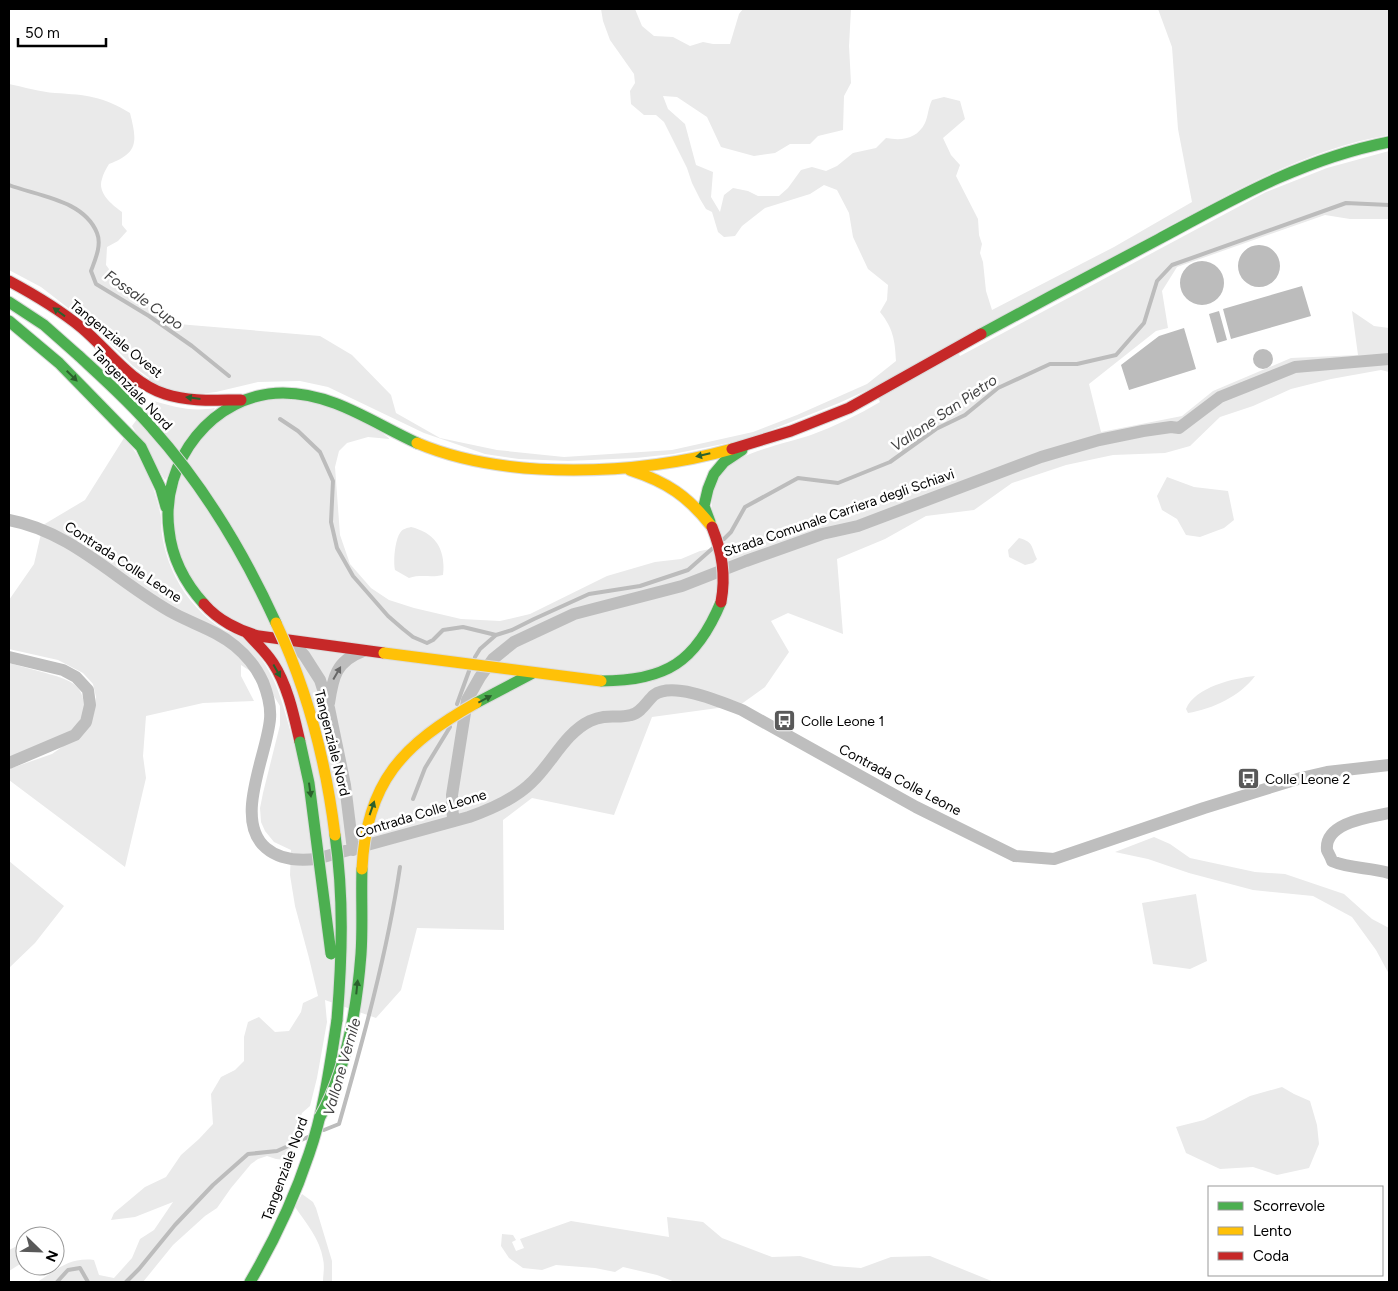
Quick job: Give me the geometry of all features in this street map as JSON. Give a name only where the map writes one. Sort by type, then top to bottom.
[{"type":"main road","points":[[167,512],[171,484],[181,458],[197,434],[217,415],[241,400],[270,393],[300,392],[314,395],[353,410],[411,440],[440,452],[488,462],[538,468],[623,468],[680,460],[750,444],[808,425],[853,406],[956,348],[1262,184],[1324,158],[1389,142]]},
{"type":"main road","name":"Tangenziale Ovest","points":[[9,281],[36,296],[89,334],[130,372],[155,390],[196,399],[241,400]]},
{"type":"main road","name":"Tangenziale Nord","points":[[9,302],[44,325],[122,396],[161,438],[197,484],[230,533],[258,584],[283,636],[304,691],[320,747],[332,804],[339,862],[342,920],[341,979],[337,1020],[330,1070],[310,1152],[294,1195],[273,1242],[250,1282]]},
{"type":"main road","points":[[9,321],[59,363],[141,447],[161,489],[167,512],[174,556],[182,576],[194,594],[227,623],[247,633],[292,641],[601,681],[621,682],[640,680],[659,674],[677,665],[692,652],[705,638],[715,620],[724,589],[724,563],[722,551],[704,506],[714,474],[724,462],[750,444]]},
{"type":"main road","points":[[623,468],[668,484],[698,508],[712,527]]},
{"type":"main road","points":[[247,633],[265,653],[279,673],[300,742],[309,783],[323,881],[337,1020]]},
{"type":"main road","points":[[320,1117],[334,1091],[353,1019],[361,954],[362,855],[366,825],[377,792],[392,767],[412,746],[433,729],[456,714],[533,673]]},
{"type":"street","name":"Strada Comunale Carriera degli Schiavi","points":[[454,821],[452,795],[468,700],[480,677],[494,659],[514,642],[574,614],[682,586],[822,534],[858,526],[1041,457],[1099,440],[1144,431],[1171,427],[1179,428],[1220,397],[1295,367],[1389,359]]},
{"type":"street","name":"Contrada Colle Leone","points":[[9,520],[56,535],[93,558],[121,580],[168,609],[202,625],[236,647],[249,660],[263,681],[270,716],[268,735],[252,804],[251,823],[256,836],[273,854],[297,860],[316,859],[353,850],[491,809],[513,797],[532,782],[574,732],[589,722],[605,716],[632,715],[662,691],[679,689],[714,699],[742,710],[916,807],[1015,856],[1054,859],[1204,808],[1301,778],[1327,772],[1389,765]]},
{"type":"street","name":"Contrada Colle Leone","points":[[292,641],[304,655],[320,680],[329,708],[345,785],[353,850]]},
{"type":"street","name":"Contrada Colle Leone","points":[[329,708],[332,680],[337,670],[354,654],[365,650]]},
{"type":"street","points":[[9,657],[62,670],[76,677],[88,690],[90,705],[86,722],[75,735],[9,763]]},
{"type":"street","points":[[1389,813],[1355,820],[1339,828],[1328,839],[1328,850],[1332,861],[1343,866],[1377,869],[1389,873]]},
{"type":"shaded area","points":[[601,9],[635,9],[642,26],[654,36],[673,37],[690,46],[703,42],[730,44],[739,14],[743,9],[851,9],[849,46],[851,83],[844,96],[843,130],[818,136],[810,144],[790,144],[775,153],[754,156],[721,147],[707,117],[677,97],[663,96],[668,109],[685,124],[696,165],[713,172],[711,197],[720,212],[724,195],[733,188],[748,191],[758,196],[779,196],[788,188],[801,170],[812,167],[826,171],[837,166],[853,153],[876,148],[886,138],[903,139],[918,133],[925,123],[932,100],[944,97],[960,101],[965,119],[943,138],[951,155],[960,165],[956,176],[978,219],[979,235],[982,244],[980,253],[983,262],[986,291],[992,310],[1114,247],[1192,202],[1178,129],[1172,47],[1158,9],[1389,9],[1389,135],[1328,150],[1243,187],[953,343],[960,356],[1266,192],[1327,168],[1389,151],[1389,219],[1350,219],[1325,215],[1177,267],[1162,291],[1168,328],[1156,331],[1089,384],[1101,432],[1182,416],[1213,391],[1291,358],[1358,355],[1352,311],[1374,326],[1389,328],[1389,372],[1381,370],[1331,379],[1291,389],[1253,406],[1220,417],[1190,446],[1165,453],[1113,455],[1066,465],[1012,483],[974,510],[926,516],[885,539],[837,559],[843,634],[788,613],[771,621],[789,652],[765,687],[740,705],[652,717],[614,815],[532,798],[503,820],[504,930],[417,928],[401,990],[376,1018],[325,1000],[327,1022],[317,1078],[310,1106],[302,1113],[287,1160],[267,1156],[251,1164],[217,1208],[205,1216],[173,1245],[143,1282],[37,1282],[47,1276],[65,1276],[65,1264],[77,1260],[94,1260],[99,1275],[114,1278],[132,1258],[140,1239],[154,1230],[173,1202],[135,1217],[111,1220],[114,1213],[145,1187],[166,1177],[181,1155],[213,1124],[211,1094],[221,1077],[235,1070],[244,1061],[244,1037],[248,1022],[259,1017],[275,1032],[289,1031],[301,1012],[303,1003],[318,996],[295,906],[290,875],[291,850],[274,842],[265,831],[261,822],[260,808],[280,725],[280,706],[264,680],[241,665],[241,676],[254,701],[203,703],[146,716],[143,756],[146,778],[125,867],[9,780],[9,769],[52,754],[86,730],[93,716],[96,697],[93,684],[83,673],[58,660],[9,649],[9,600],[34,564],[43,525],[85,500],[124,438],[137,454],[151,482],[161,515],[165,551],[180,585],[203,614],[224,630],[242,637],[264,663],[277,688],[294,743],[305,741],[296,701],[280,664],[264,643],[382,659],[384,647],[272,632],[251,627],[224,614],[197,588],[184,563],[175,533],[174,519],[177,489],[195,447],[204,434],[222,417],[272,398],[282,396],[301,397],[342,409],[390,439],[368,437],[347,443],[339,451],[335,467],[340,535],[350,564],[371,588],[389,600],[461,619],[500,621],[530,614],[607,576],[655,562],[681,559],[700,551],[725,546],[714,520],[712,500],[714,488],[725,468],[741,458],[765,448],[829,428],[880,402],[872,388],[748,439],[673,454],[636,458],[568,461],[519,459],[485,454],[424,433],[328,387],[300,381],[258,382],[216,392],[192,395],[175,393],[149,381],[149,378],[133,366],[97,331],[41,287],[9,270],[9,84],[44,92],[94,97],[130,113],[134,131],[131,150],[119,160],[109,164],[101,184],[106,198],[122,212],[122,225],[127,231],[118,241],[107,247],[106,265],[120,284],[138,296],[164,319],[178,324],[320,336],[352,355],[391,395],[396,413],[440,438],[497,450],[564,457],[672,450],[753,432],[797,415],[867,384],[896,361],[892,335],[888,323],[880,312],[887,300],[888,285],[868,269],[853,237],[849,213],[837,190],[824,185],[810,194],[765,208],[742,226],[735,236],[724,237],[718,232],[712,212],[706,209],[700,199],[664,122],[656,115],[644,115],[631,104],[630,91],[635,83],[634,74],[610,40]],"holes":[[[714,600],[726,603],[717,624],[694,657],[679,669],[663,678],[644,684],[601,686],[602,674],[640,672],[657,667],[672,659],[686,648],[697,635],[707,619]]]},
{"type":"shaded area","points":[[1263,245],[1271,248],[1277,254],[1280,266],[1277,278],[1271,284],[1255,287],[1247,284],[1241,278],[1238,262],[1241,254],[1247,248]]},
{"type":"shaded area","points":[[1202,261],[1214,265],[1220,271],[1224,283],[1220,295],[1214,301],[1202,305],[1190,301],[1184,295],[1180,283],[1184,271],[1190,265]]},
{"type":"shaded area","points":[[1302,286],[1311,316],[1231,339],[1223,309]]},
{"type":"shaded area","points":[[1219,311],[1227,340],[1217,343],[1209,314]]},
{"type":"shaded area","points":[[1184,328],[1196,369],[1129,390],[1121,365],[1159,336]]},
{"type":"shaded area","points":[[1259,349],[1267,349],[1273,355],[1273,363],[1267,369],[1259,369],[1253,363],[1253,355]]},
{"type":"shaded area","points":[[151,400],[183,408],[215,408],[165,480],[132,426]]},
{"type":"shaded area","points":[[1167,477],[1194,487],[1228,491],[1234,520],[1224,528],[1200,537],[1186,535],[1177,519],[1162,510],[1157,496]]},
{"type":"shaded area","points":[[411,527],[427,534],[438,544],[443,558],[443,575],[409,578],[395,570],[394,562],[398,536],[402,531]]},
{"type":"shaded area","points":[[1019,538],[1027,541],[1031,546],[1037,559],[1033,563],[1025,565],[1009,557],[1008,550]]},
{"type":"shaded area","points":[[9,663],[57,676],[70,682],[80,691],[83,697],[84,708],[83,715],[79,721],[66,734],[51,742],[9,757]]},
{"type":"shaded area","points":[[1255,676],[1242,690],[1216,705],[1188,713],[1186,709],[1191,701],[1206,689],[1237,679]]},
{"type":"shaded area","points":[[1154,837],[1170,844],[1190,858],[1255,872],[1285,874],[1344,894],[1372,919],[1389,928],[1389,974],[1376,950],[1352,917],[1313,896],[1253,890],[1189,873],[1148,859],[1115,852]]},
{"type":"shaded area","points":[[9,861],[64,906],[35,943],[9,968]]},
{"type":"shaded area","points":[[1196,894],[1207,961],[1190,969],[1153,964],[1142,903]]},
{"type":"shaded area","points":[[1282,1087],[1310,1101],[1317,1125],[1319,1144],[1309,1168],[1277,1175],[1253,1167],[1220,1169],[1186,1153],[1176,1127],[1204,1120],[1250,1096]]},
{"type":"shaded area","points":[[302,1194],[313,1202],[316,1208],[332,1261],[332,1282],[323,1282],[324,1262],[319,1245],[295,1207]]},
{"type":"shaded area","points":[[667,1217],[703,1222],[722,1238],[772,1257],[800,1256],[834,1266],[861,1268],[891,1257],[930,1256],[994,1282],[675,1282],[657,1275],[623,1267],[615,1272],[595,1268],[556,1265],[542,1270],[523,1268],[509,1258],[501,1246],[502,1234],[513,1235],[516,1240],[512,1242],[516,1251],[524,1248],[520,1239],[571,1221],[669,1237]]},
{"type":"shaded area","points":[[15,1247],[15,1267],[9,1271],[9,1250]]},
{"type":"waterway","name":"Fossale Cupo","points":[[9,185],[59,201],[82,213],[91,222],[99,242],[91,271],[96,284],[149,316],[192,346],[229,376]]},
{"type":"waterway","name":"Vallone San Pietro","points":[[724,539],[731,532],[745,507],[798,478],[838,483],[890,462],[936,429],[965,415],[998,388],[1050,364],[1077,364],[1116,355],[1144,323],[1157,281],[1172,265],[1346,203],[1389,205]]},
{"type":"waterway","name":"Fossale Cupo","points":[[280,419],[298,431],[320,452],[333,481],[331,522],[337,548],[353,576],[388,616],[413,637],[427,643],[443,630],[463,627],[496,635]]},
{"type":"waterway","name":"Vallone San Pietro","points":[[475,657],[480,649],[496,635],[512,630],[589,594],[640,586],[688,570],[713,548]]},
{"type":"waterway","name":"Vallone Vernile","points":[[457,704],[469,671]]},
{"type":"waterway","name":"Vallone Vernile","points":[[413,799],[425,768],[450,727]]},
{"type":"waterway","name":"Vallone Vernile","points":[[324,1130],[339,1124],[381,964],[400,867]]},
{"type":"waterway","name":"Vallone Vernile","points":[[126,1282],[175,1225],[213,1185],[248,1154],[277,1151],[308,1137]]},
{"type":"waterway","name":"Vallone Vernile","points":[[57,1282],[68,1270],[80,1268],[88,1282]]},
{"type":"traffic: fast","points":[[981,334],[1242,195],[1298,169],[1358,149],[1389,142]]},
{"type":"traffic: fast","points":[[9,302],[44,325],[79,356]]},
{"type":"traffic: fast","points":[[9,321],[59,363],[141,447],[161,489],[166,507]]},
{"type":"traffic: fast","points":[[79,356],[144,418],[189,473],[236,546],[276,623]]},
{"type":"traffic: fast","points":[[204,604],[185,579],[176,561],[169,530],[168,505],[173,480],[183,457],[196,436],[214,418],[234,405],[258,396],[283,393],[301,394],[319,398],[352,410],[417,443]]},
{"type":"traffic: fast","points":[[710,522],[704,506],[714,474],[724,462],[742,450]]},
{"type":"traffic: fast","points":[[601,681],[644,677],[661,672],[676,664],[701,640],[721,602]]},
{"type":"traffic: fast","points":[[476,703],[533,673]]},
{"type":"traffic: fast","points":[[300,742],[309,783],[331,954]]},
{"type":"traffic: fast","points":[[335,835],[340,881],[341,928],[337,1020]]},
{"type":"traffic: fast","points":[[320,1117],[337,1080],[349,1038],[357,995],[362,932],[362,869]]},
{"type":"traffic: fast","points":[[250,1282],[283,1220],[309,1154],[323,1105],[337,1020]]},
{"type":"traffic: slow","points":[[417,443],[453,455],[491,464],[573,470],[615,469],[656,464],[695,458],[732,449]]},
{"type":"traffic: slow","points":[[630,470],[676,491],[712,527]]},
{"type":"traffic: slow","points":[[276,623],[297,674],[314,726],[321,753],[335,835]]},
{"type":"traffic: slow","points":[[384,653],[601,681]]},
{"type":"traffic: slow","points":[[362,869],[365,839],[371,812],[381,789],[393,769],[428,734],[450,718],[476,703]]},
{"type":"traffic: jam","points":[[9,281],[74,321],[121,366],[153,389],[174,397],[203,400],[241,400]]},
{"type":"traffic: jam","points":[[732,449],[791,431],[849,408],[981,334]]},
{"type":"traffic: jam","points":[[712,527],[722,564],[721,602]]},
{"type":"traffic: jam","points":[[204,604],[229,624],[259,636],[384,653]]},
{"type":"traffic: jam","points":[[247,633],[267,655],[283,681],[300,742]]},
{"type":"place","name":"Colle Leone 1","points":[[785,721]]},
{"type":"place","name":"Colle Leone 2","points":[[1249,779]]}]
